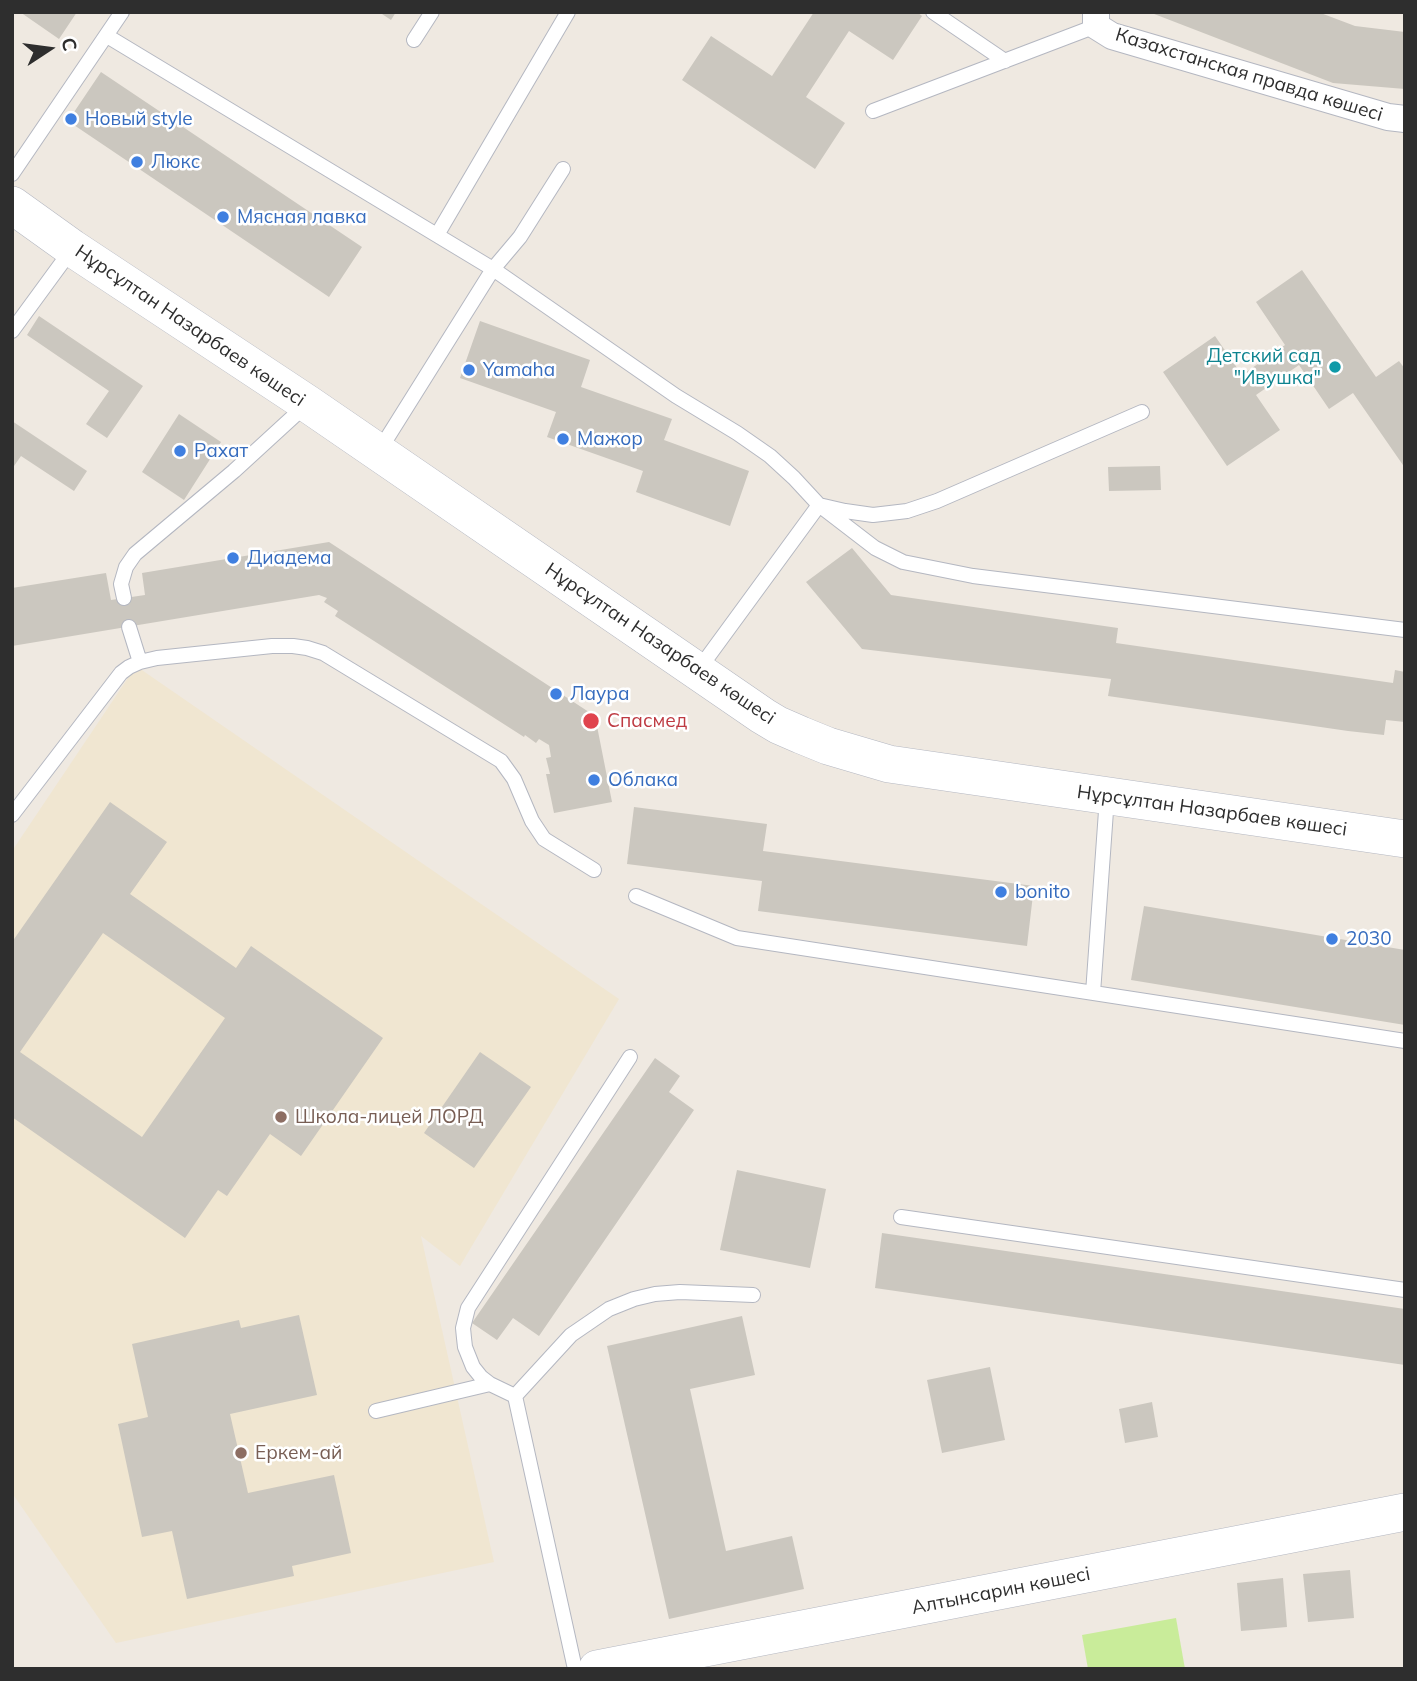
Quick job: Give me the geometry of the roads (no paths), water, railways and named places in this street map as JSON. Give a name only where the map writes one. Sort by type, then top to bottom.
[{"type":"main road","name":"Нұрсұлтан Назарбаев көшесі","points":[[12,205],[778,725],[828,746],[889,764],[1405,839]]},
{"type":"main road","name":"Алтынсарин көшесі","points":[[597,1669],[1405,1512]]},
{"type":"street","name":"Казахстанская правда көшесі","points":[[1096,19],[1112,36],[1388,117],[1405,119]]},
{"type":"lane","points":[[12,174],[122,12]]},
{"type":"lane","points":[[414,40],[432,12]]},
{"type":"lane","points":[[437,235],[568,12]]},
{"type":"lane","points":[[933,12],[1005,61]]},
{"type":"lane","points":[[873,111],[1005,61],[1096,19]]},
{"type":"lane","points":[[107,36],[493,269],[676,396],[737,433],[770,457],[819,505],[875,548],[903,562],[973,576],[1405,630]]},
{"type":"lane","points":[[378,452],[493,269],[520,237],[563,169]]},
{"type":"lane","points":[[12,331],[72,248]]},
{"type":"lane","points":[[124,598],[121,584],[126,567],[135,554],[234,471],[308,404]]},
{"type":"lane","points":[[819,505],[873,515],[907,511],[937,501],[1142,412]]},
{"type":"lane","points":[[698,671],[819,505]]},
{"type":"lane","points":[[129,627],[140,662]]},
{"type":"lane","points":[[12,815],[121,673],[129,667],[158,658],[272,646],[300,647],[323,653],[500,761],[514,779],[532,821],[544,839],[594,870]]},
{"type":"lane","points":[[1093,993],[1107,797]]},
{"type":"lane","points":[[636,896],[737,938],[1405,1041]]},
{"type":"lane","points":[[515,1396],[490,1384],[473,1367],[465,1347],[463,1328],[468,1308],[630,1057]]},
{"type":"lane","points":[[901,1217],[1405,1290]]},
{"type":"lane","points":[[515,1396],[570,1335],[609,1309],[655,1294],[680,1292],[753,1296]]},
{"type":"lane","points":[[376,1411],[490,1384]]},
{"type":"lane","points":[[515,1396],[575,1669]]},
{"type":"place","name":"Новый style","points":[[71,119]]},
{"type":"place","name":"Люкс","points":[[137,162]]},
{"type":"place","name":"Мясная лавка","points":[[223,217]]},
{"type":"place","name":"Детский сад \"Ивушка\"","points":[[1335,367]]},
{"type":"place","name":"Yamaha","points":[[469,370]]},
{"type":"place","name":"Мажор","points":[[563,439]]},
{"type":"place","name":"Рахат","points":[[180,451]]},
{"type":"place","name":"Диадема","points":[[233,558]]},
{"type":"place","name":"Лаура","points":[[556,694]]},
{"type":"place","name":"Спасмед","points":[[591,721]]},
{"type":"place","name":"Облака","points":[[594,780]]},
{"type":"place","name":"bonito","points":[[1001,892]]},
{"type":"place","name":"2030","points":[[1332,939]]},
{"type":"place","name":"Школа-лицей ЛОРД","points":[[281,1117]]},
{"type":"place","name":"Еркем-ай","points":[[241,1453]]}]
